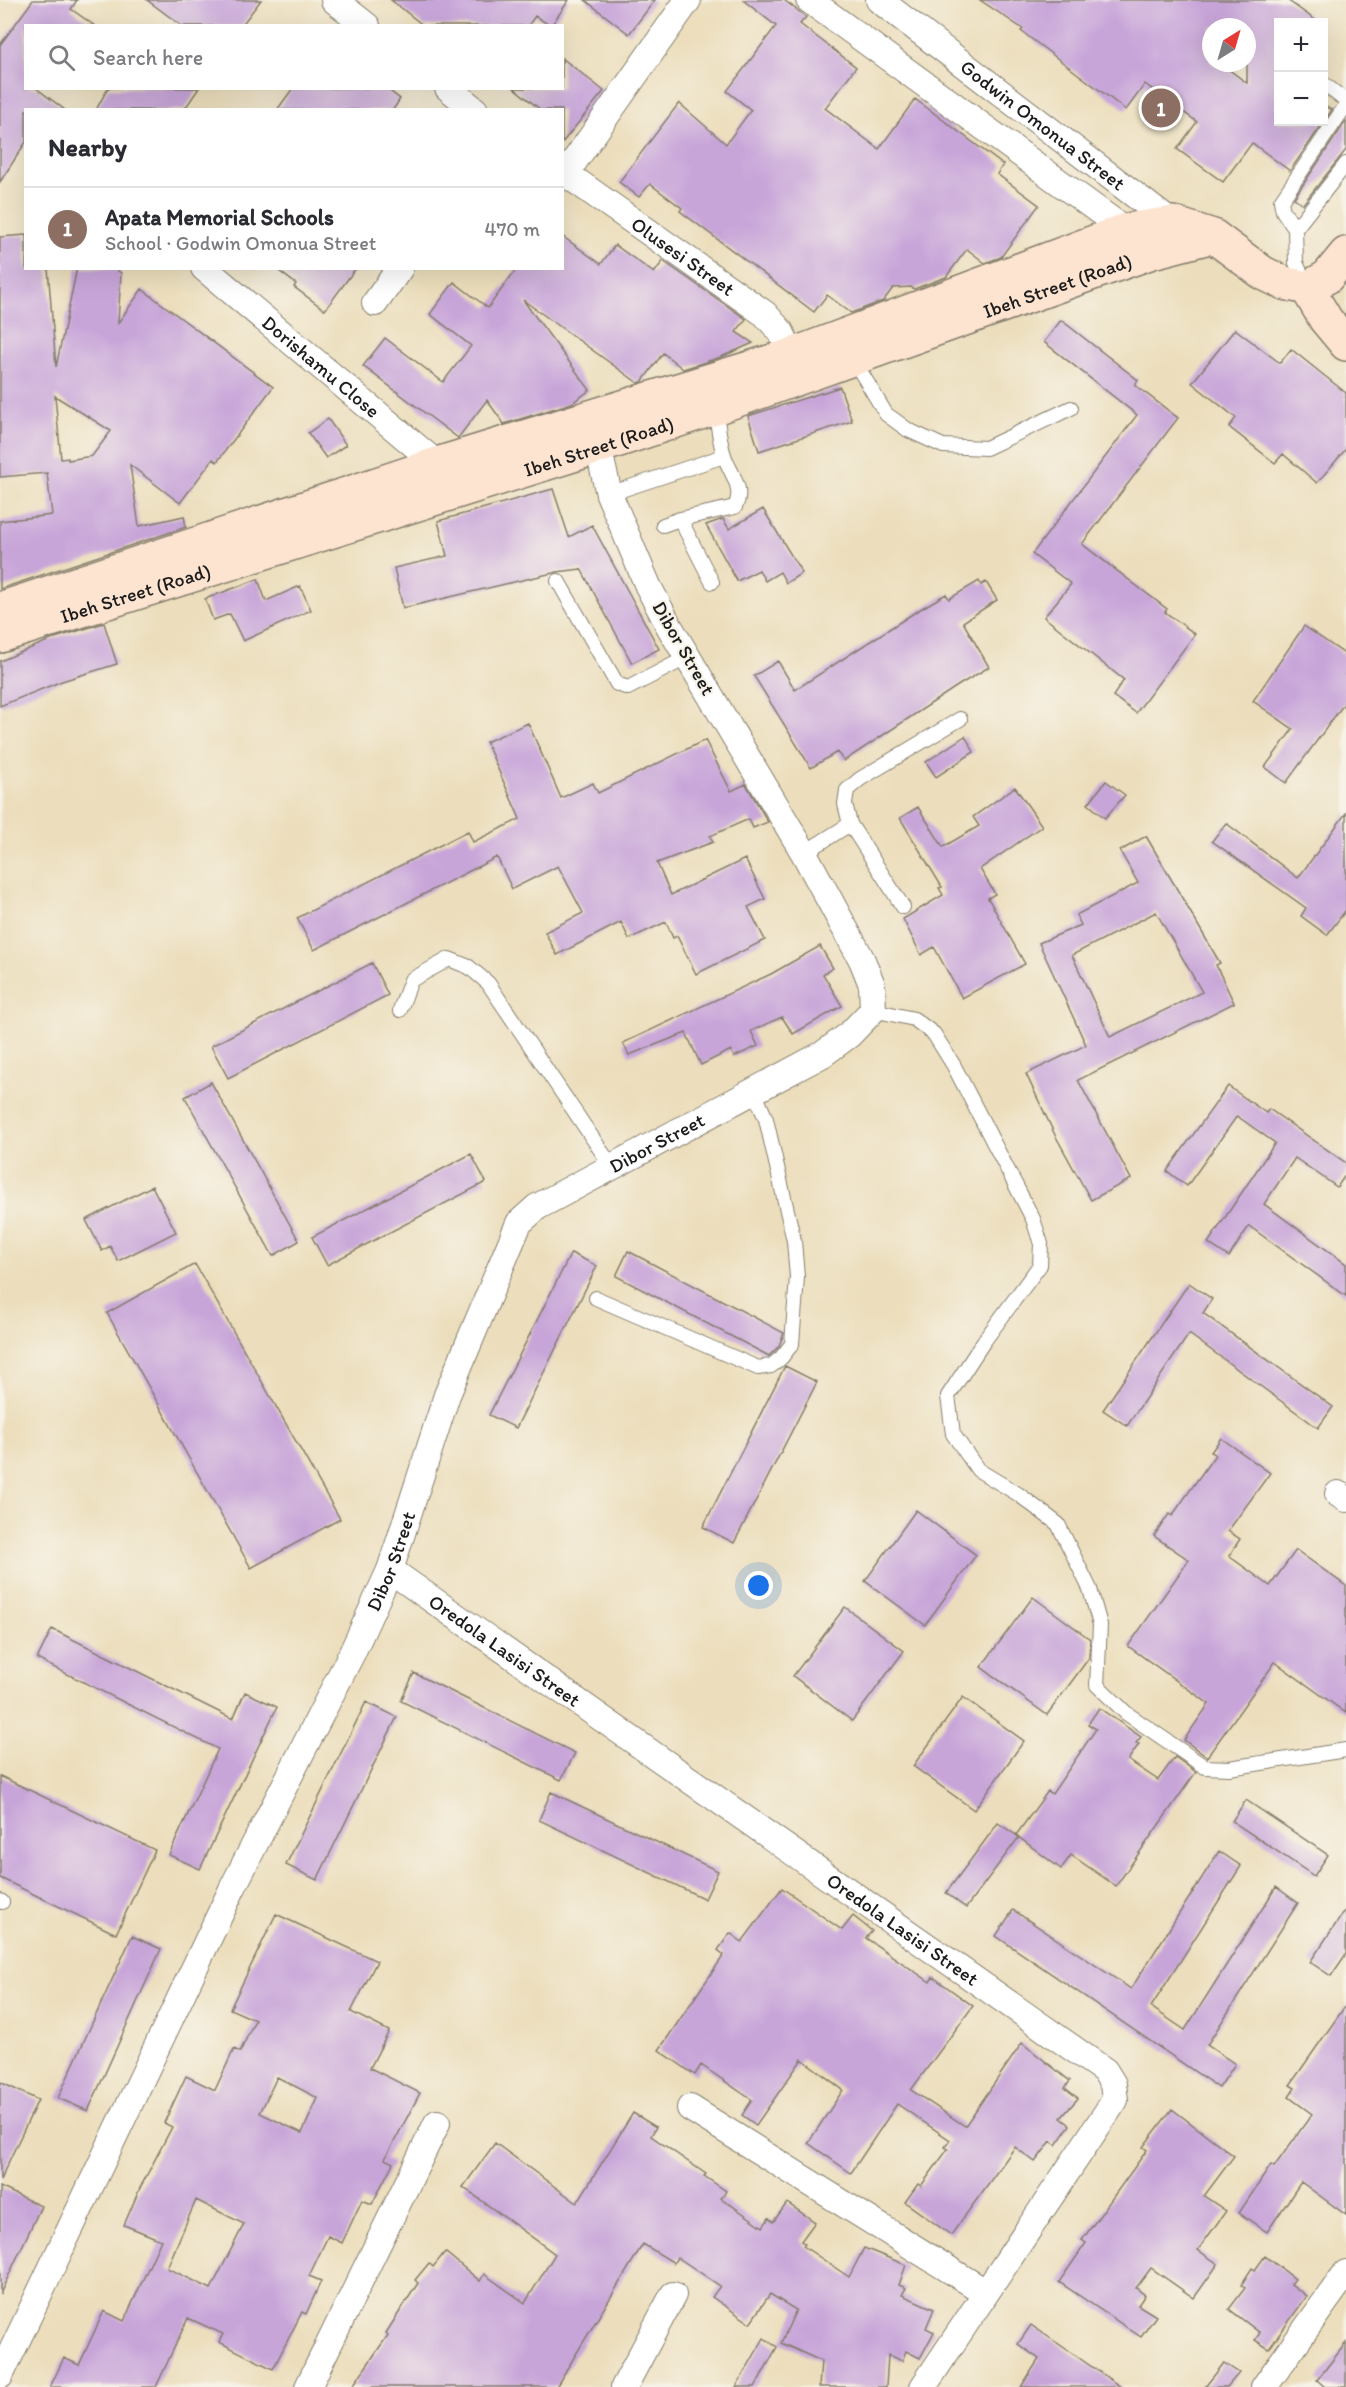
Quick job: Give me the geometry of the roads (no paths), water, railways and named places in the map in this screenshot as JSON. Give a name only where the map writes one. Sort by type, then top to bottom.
[{"type":"street","points":[[334,0],[364,24]]},
{"type":"street","points":[[564,172],[688,0]]},
{"type":"street","points":[[809,0],[1126,230],[1152,252]]},
{"type":"street","name":"Godwin Omonua Street","points":[[879,0],[1194,234],[1263,273],[1284,283],[1307,288]]},
{"type":"street","points":[[450,90],[473,108]]},
{"type":"street","name":"Olusesi Street","points":[[564,172],[765,314],[781,332],[792,354]]},
{"type":"street","name":"Ibeh Street (Road)","points":[[0,609],[437,464],[792,354],[1126,230],[1194,234]]},
{"type":"street","name":"Ibeh Street (Road)","points":[[0,636],[716,408],[1152,252],[1194,234]]},
{"type":"street","points":[[1346,254],[1327,277],[1307,288],[1326,320],[1346,344]]},
{"type":"street","name":"Dorishamu Close","points":[[206,270],[437,464]]},
{"type":"street","points":[[375,303],[399,270]]},
{"type":"street","name":"Dibor Street","points":[[0,2376],[232,1887],[352,1653],[390,1570],[447,1395],[519,1223],[537,1207],[823,1054],[849,1035],[873,1010],[872,985],[862,960],[804,853],[648,586],[609,494],[598,447]]},
{"type":"street","name":"Oredola Lasisi Street","points":[[390,1570],[1105,2071],[1113,2084],[1114,2100],[922,2387]]},
{"type":"street","points":[[690,2108],[985,2292]]},
{"type":"street","points":[[308,2387],[437,2123]]},
{"type":"street","points":[[1264,2387],[1346,2273]]},
{"type":"street","points":[[624,2387],[673,2295]]},
{"type":"lane","points":[[1307,288],[1296,262],[1295,229],[1283,211],[1281,201],[1346,103],[1328,88]]},
{"type":"lane","points":[[1295,229],[1346,164]]},
{"type":"lane","points":[[853,359],[886,414],[908,430],[943,446],[986,448],[1071,408]]},
{"type":"lane","points":[[663,525],[735,507],[740,497],[738,486],[724,456],[716,408]]},
{"type":"lane","points":[[609,494],[724,456]]},
{"type":"lane","points":[[680,519],[712,582]]},
{"type":"lane","points":[[558,581],[616,684],[628,688],[688,657]]},
{"type":"lane","points":[[903,907],[850,824],[845,804],[847,789],[960,719]]},
{"type":"lane","points":[[804,853],[850,824]]},
{"type":"lane","points":[[400,1010],[411,980],[449,959],[469,967],[488,982],[612,1167]]},
{"type":"lane","points":[[873,1010],[914,1019],[934,1034],[954,1066],[1033,1219],[1041,1244],[1040,1265],[984,1341],[948,1396],[952,1434],[978,1470],[1018,1494],[1058,1524],[1090,1589],[1100,1625],[1097,1685],[1135,1720],[1205,1767],[1229,1768],[1346,1750]]},
{"type":"lane","points":[[596,1298],[758,1368],[771,1366],[792,1344],[797,1277],[794,1241],[766,1119],[754,1091]]},
{"type":"place","name":"Apata Memorial Schools","points":[[1161,108]]}]
